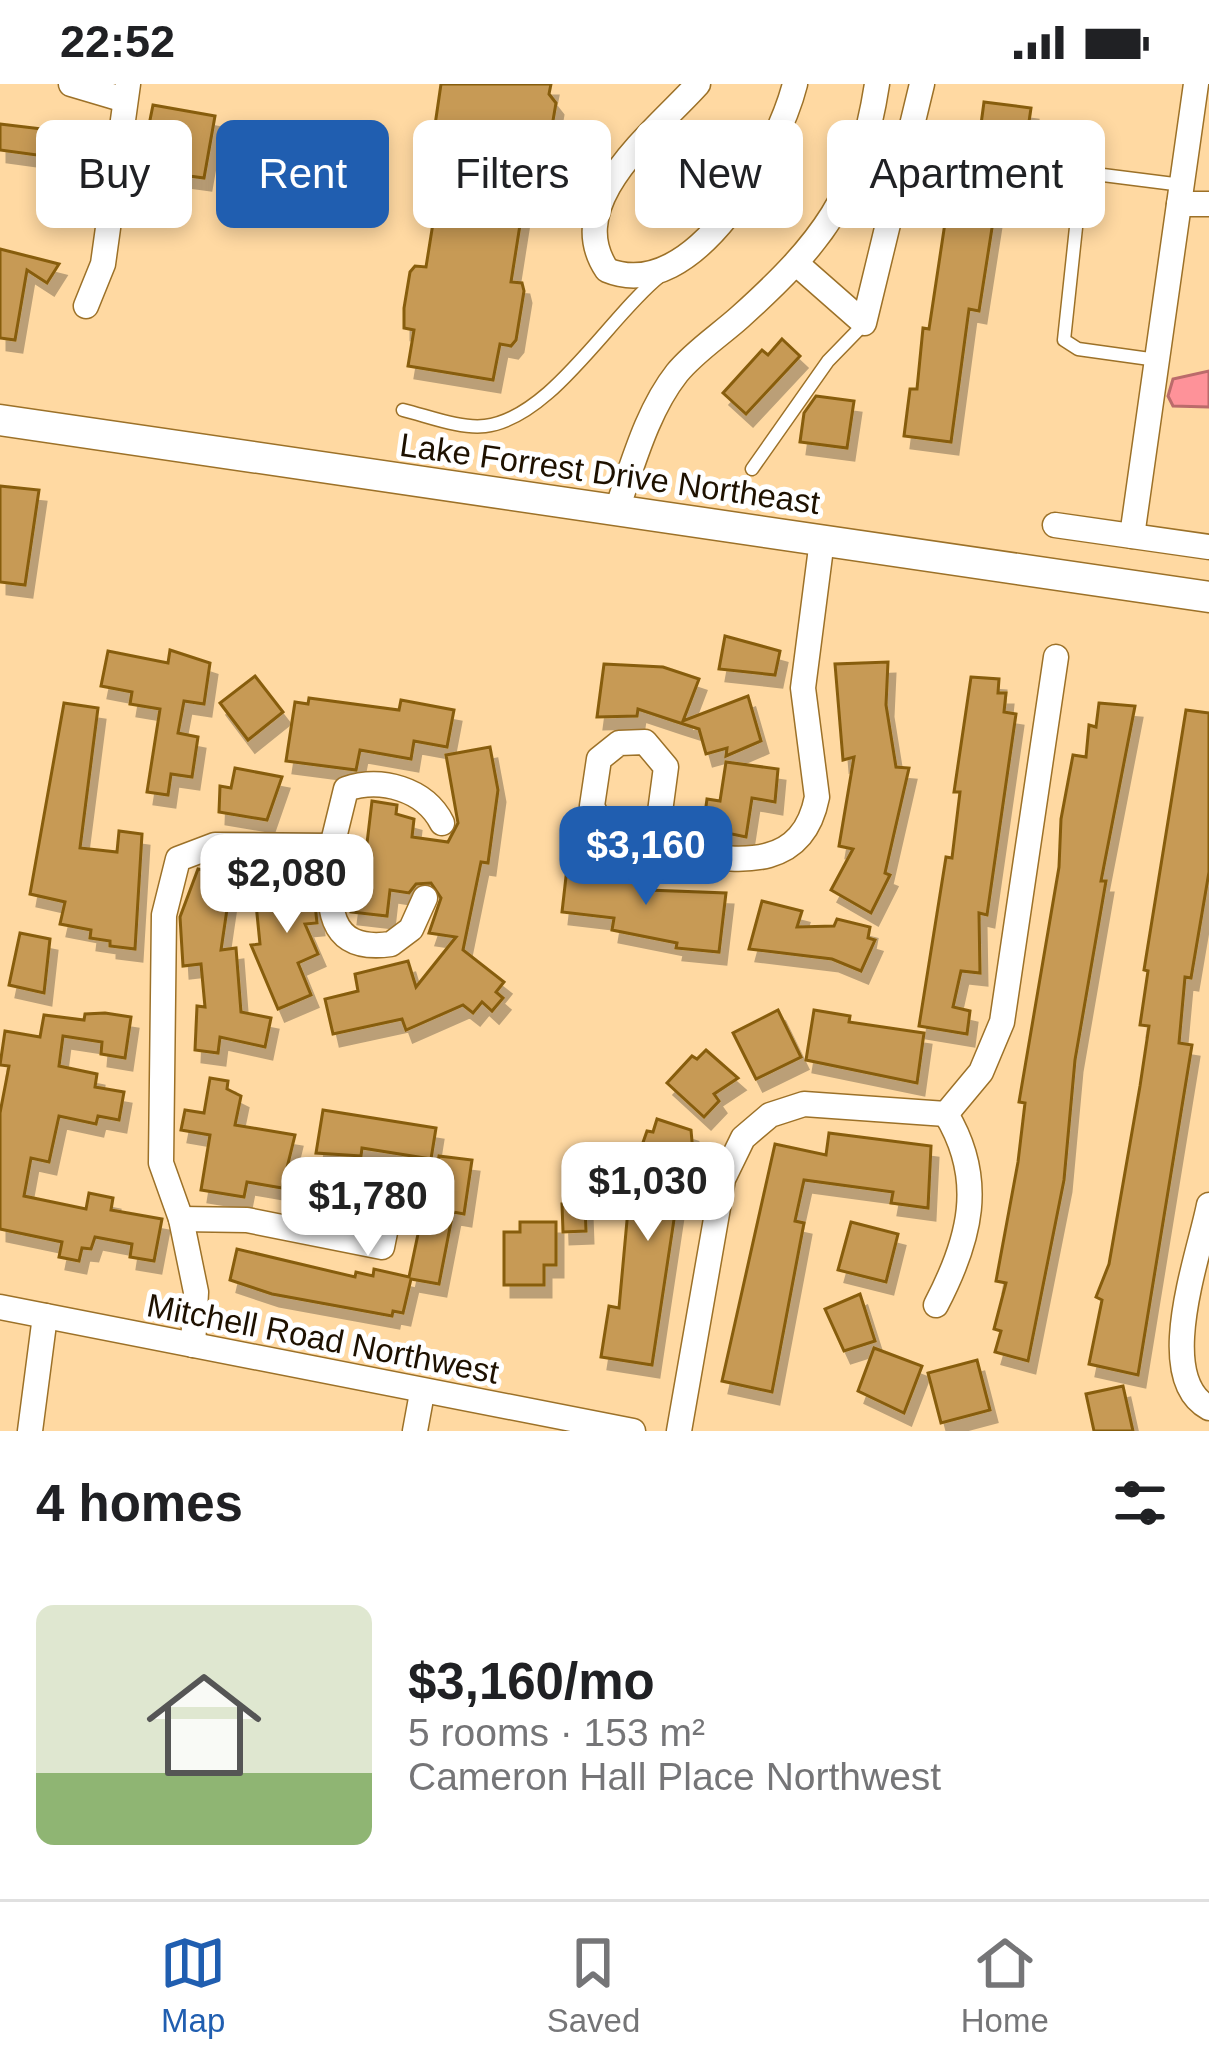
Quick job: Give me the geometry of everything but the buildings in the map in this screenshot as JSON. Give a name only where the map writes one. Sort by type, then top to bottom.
[{"type":"street","points":[[71,84],[127,92],[103,264],[86,306]]},
{"type":"street","points":[[698,84],[605,191],[596,208],[592,237],[607,270],[622,276],[678,261],[708,238],[764,164],[795,84]]},
{"type":"street","points":[[617,509],[643,436],[677,374],[798,265],[844,200],[862,158],[877,84]]},
{"type":"street","points":[[798,265],[864,323],[922,84]]},
{"type":"street","points":[[1132,536],[1180,194],[1201,111],[1196,84]]},
{"type":"street","points":[[1180,194],[1209,204]]},
{"type":"street","name":"Lake Forrest Drive Northeast","points":[[0,420],[1209,596]]},
{"type":"street","points":[[1055,525],[1209,548]]},
{"type":"street","points":[[655,849],[746,862],[777,854],[802,833],[813,815],[817,797],[803,688],[822,540]]},
{"type":"street","points":[[946,1114],[981,1072],[1002,1022],[1056,657]]},
{"type":"street","points":[[425,898],[411,929],[391,944],[356,941],[340,932],[332,917],[332,846],[340,800],[346,789],[359,784],[406,791],[429,802],[442,823]]},
{"type":"street","points":[[193,1345],[196,1292],[182,1219],[160,1163],[164,915],[178,859],[215,845],[332,846]]},
{"type":"street","points":[[679,1431],[723,1179],[742,1138],[770,1115],[804,1104],[946,1114]]},
{"type":"street","points":[[936,1305],[953,1272],[972,1202],[967,1155],[946,1114]]},
{"type":"street","points":[[1209,1205],[1179,1356],[1187,1390],[1209,1408]]},
{"type":"street","points":[[182,1219],[248,1220],[305,1229]]},
{"type":"street","name":"Mitchell Road Northwest","points":[[0,1307],[633,1431]]},
{"type":"street","points":[[29,1431],[45,1316]]},
{"type":"street","points":[[415,1431],[422,1393]]},
{"type":"lane","points":[[1157,360],[1078,349],[1064,340],[1077,213],[1083,182],[1095,174],[1180,194]]},
{"type":"lane","points":[[404,410],[484,426],[508,418],[567,374],[631,299],[678,261]]},
{"type":"lane","points":[[752,469],[828,361],[864,323]]},
{"type":"shaded area","points":[[1209,371],[1209,407],[1173,406],[1168,396],[1173,379]]}]
